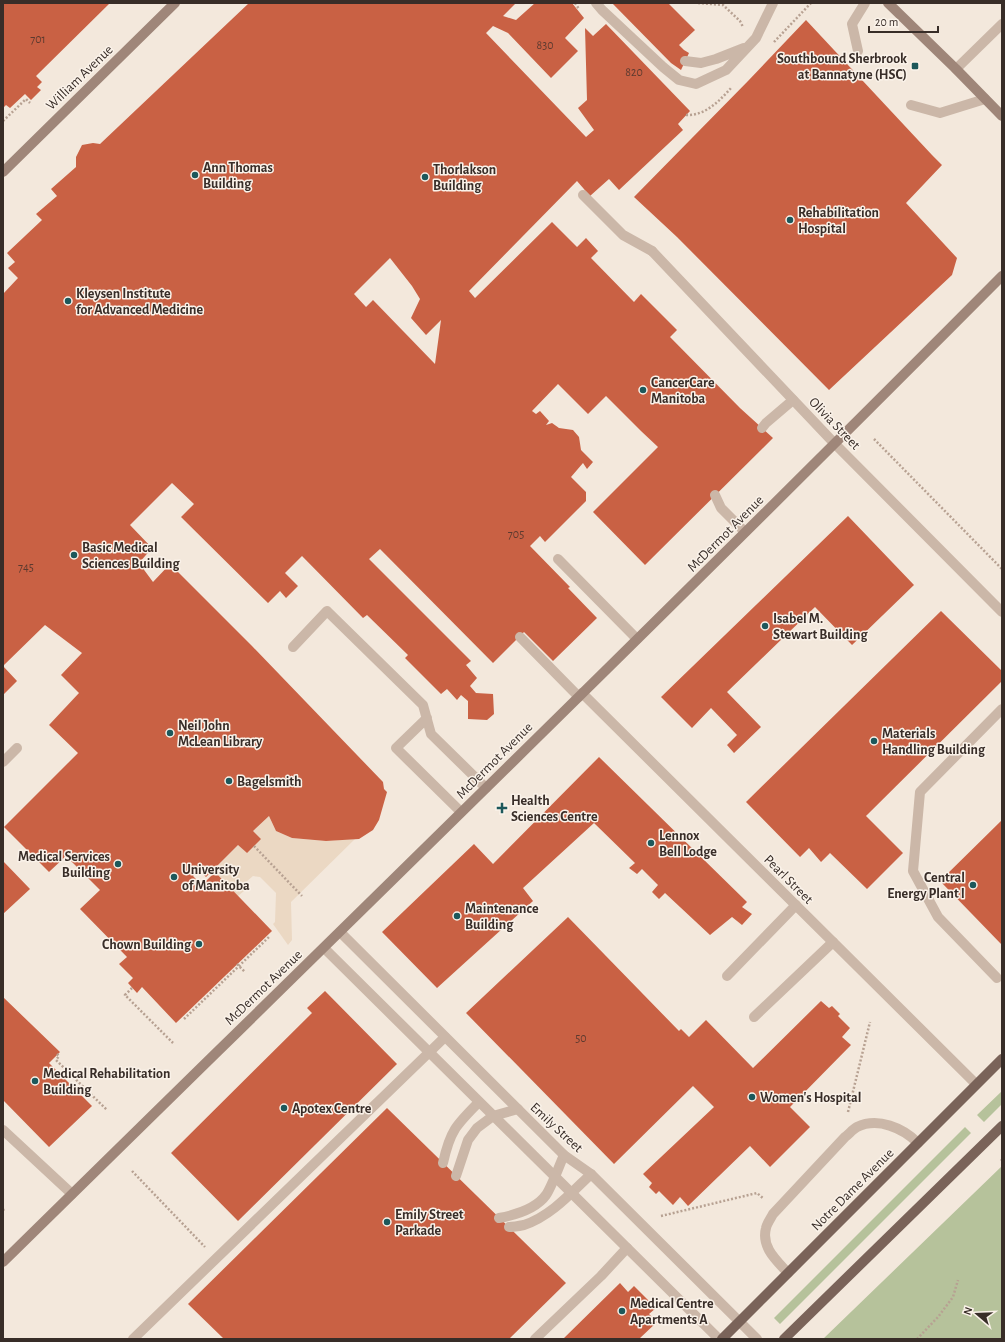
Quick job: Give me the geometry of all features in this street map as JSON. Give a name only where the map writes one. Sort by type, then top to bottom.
[{"type":"main road","name":"Notre Dame Avenue","points":[[722,1339],[1002,1059]]},
{"type":"main road","points":[[784,1339],[1000,1130]]},
{"type":"street","name":"William Avenue","points":[[3,172],[175,3]]},
{"type":"street","points":[[596,3],[663,67],[679,80],[696,84],[710,79],[726,70],[756,38],[772,3]]},
{"type":"street","points":[[858,50],[852,24],[865,3]]},
{"type":"street","points":[[888,3],[1002,116]]},
{"type":"street","points":[[956,69],[1001,27]]},
{"type":"street","points":[[685,62],[701,63],[716,59],[748,46]]},
{"type":"street","points":[[911,105],[940,112],[985,99]]},
{"type":"street","name":"Olivia Street","points":[[583,196],[623,236],[652,251],[835,444],[1001,607]]},
{"type":"street","name":"McDermot Avenue","points":[[3,1262],[581,695],[835,444],[1002,276]]},
{"type":"street","points":[[762,428],[793,400]]},
{"type":"street","points":[[715,495],[721,508],[745,532]]},
{"type":"street","points":[[558,559],[637,639]]},
{"type":"street","points":[[294,647],[327,612],[423,704],[431,734],[486,788]]},
{"type":"street","name":"Pearl Street","points":[[520,637],[796,905],[976,1084]]},
{"type":"street","points":[[997,978],[938,917],[913,871],[920,792],[1002,709]]},
{"type":"street","points":[[427,718],[396,748],[461,812]]},
{"type":"street","points":[[3,762],[17,748]]},
{"type":"street","points":[[727,976],[796,905]]},
{"type":"street","name":"Emily Street","points":[[340,932],[564,1155],[591,1174],[757,1339]]},
{"type":"street","points":[[754,1017],[833,942]]},
{"type":"street","points":[[324,948],[719,1339]]},
{"type":"street","points":[[133,1339],[445,1037]]},
{"type":"street","points":[[443,1164],[454,1129],[479,1102]]},
{"type":"street","points":[[456,1176],[463,1151],[468,1140],[477,1128],[493,1116],[518,1110]]},
{"type":"street","points":[[788,1273],[767,1248],[764,1239],[766,1227],[773,1214],[845,1137],[857,1127],[872,1123],[887,1125],[903,1130],[910,1134],[918,1143]]},
{"type":"street","points":[[3,1130],[72,1194]]},
{"type":"street","points":[[499,1218],[514,1215],[537,1203],[546,1195],[564,1155]]},
{"type":"street","points":[[509,1227],[524,1225],[557,1206],[591,1174]]},
{"type":"street","points":[[535,1339],[601,1276],[627,1248]]},
{"type":"path","points":[[698,3],[723,5],[740,21],[746,33]]},
{"type":"path","points":[[3,121],[26,99],[30,103]]},
{"type":"path","points":[[874,439],[1002,569]]},
{"type":"path","points":[[254,846],[302,896]]},
{"type":"path","points":[[184,1019],[238,965],[270,936]]},
{"type":"path","points":[[238,965],[245,972]]},
{"type":"path","points":[[132,988],[125,995],[173,1043]]},
{"type":"path","points":[[847,1118],[870,1022]]},
{"type":"path","points":[[57,1054],[59,1056],[56,1060],[107,1110]]},
{"type":"path","points":[[132,1171],[216,1258]]},
{"type":"path","points":[[662,1216],[757,1193],[765,1199],[762,1206]]},
{"type":"path","points":[[917,1339],[938,1317],[953,1297],[958,1280]]},
{"type":"green space","points":[[1002,1091],[1002,1104],[984,1122],[977,1115]]},
{"type":"green space","points":[[965,1127],[971,1133],[780,1324],[774,1318]]},
{"type":"green space","points":[[1002,1166],[1002,1339],[823,1339]]},
{"type":"shaded area","points":[[269,816],[276,831],[292,838],[326,841],[355,839],[291,902],[292,940],[288,945],[273,924],[275,922],[276,893],[260,877],[253,876],[246,882],[250,886],[238,896],[213,870],[238,845],[247,853],[253,831]]},
{"type":"building","points":[[3,3],[110,3],[36,76],[42,82],[37,87],[41,90],[31,100],[25,94],[10,108],[6,105],[3,108]]},
{"type":"building","points":[[249,3],[516,3],[503,16],[516,20],[535,3],[572,3],[584,18],[565,38],[578,51],[551,78],[508,33],[493,26],[486,33],[586,137],[594,130],[578,108],[587,100],[585,28],[593,36],[606,24],[690,111],[678,124],[683,130],[619,190],[609,179],[590,196],[577,181],[469,291],[475,298],[552,222],[577,247],[586,238],[598,251],[591,258],[634,302],[641,294],[677,330],[670,337],[740,408],[773,438],[645,565],[593,512],[658,447],[606,396],[588,414],[558,384],[532,411],[536,414],[540,411],[549,421],[546,425],[552,423],[559,428],[573,430],[579,437],[581,450],[593,462],[587,469],[583,463],[571,477],[586,492],[586,501],[545,542],[540,536],[530,546],[570,587],[568,588],[597,618],[553,661],[524,632],[493,663],[380,549],[369,559],[471,661],[466,665],[477,678],[470,686],[476,693],[493,694],[494,714],[487,720],[468,719],[468,701],[461,695],[457,700],[447,689],[441,694],[405,658],[408,655],[367,615],[363,618],[302,556],[285,573],[298,586],[286,598],[280,591],[268,603],[181,517],[194,504],[172,483],[130,525],[152,548],[139,563],[153,582],[170,564],[252,646],[383,782],[384,789],[387,792],[379,820],[373,830],[359,839],[326,841],[292,838],[276,831],[269,816],[253,831],[261,839],[247,853],[238,845],[206,877],[199,870],[193,876],[202,885],[215,872],[272,931],[176,1023],[142,987],[137,993],[128,983],[133,978],[119,964],[127,957],[80,909],[100,890],[66,856],[49,872],[4,827],[78,753],[49,725],[79,693],[61,675],[82,653],[45,625],[3,666],[3,294],[18,278],[8,268],[15,262],[7,253],[42,220],[36,214],[57,196],[51,189],[76,167],[76,157],[82,145],[93,143],[100,144]],"holes":[[[390,258],[412,286],[420,299],[411,318],[426,335],[441,320],[435,364],[373,300],[366,307],[354,294]]]},
{"type":"building","points":[[612,3],[668,3],[695,30],[679,45],[689,53],[681,70],[671,63]]},
{"type":"building","name":"Rehabilitation Hospital","points":[[806,20],[942,165],[906,203],[957,258],[952,275],[829,390],[677,237],[634,197]]},
{"type":"building","name":"Isabel M. Stewart Building","points":[[848,516],[914,585],[852,645],[815,607],[727,692],[761,727],[734,753],[727,745],[737,735],[711,708],[692,728],[661,697]]},
{"type":"building","name":"Materials Handling Building","points":[[941,611],[1002,671],[1002,681],[866,816],[903,853],[867,889],[830,853],[821,862],[809,848],[800,857],[746,802]]},
{"type":"building","points":[[3,666],[17,681],[3,695]]},
{"type":"building","points":[[599,757],[747,902],[742,907],[752,914],[742,925],[732,917],[710,935],[665,893],[659,899],[652,892],[658,885],[642,869],[637,874],[629,868],[635,863],[594,823],[523,888],[533,901],[437,988],[382,932],[474,844],[493,864]]},
{"type":"building","name":"Central Energy Plant I","points":[[1002,820],[1002,945],[940,881]]},
{"type":"building","points":[[3,861],[30,889],[3,914]]},
{"type":"building","points":[[568,917],[679,1031],[681,1029],[689,1037],[706,1020],[753,1068],[821,1001],[829,1008],[832,1006],[840,1014],[838,1016],[850,1028],[842,1037],[851,1045],[790,1107],[810,1127],[770,1167],[750,1146],[688,1206],[680,1197],[673,1205],[659,1191],[656,1194],[649,1187],[652,1183],[643,1174],[714,1107],[693,1086],[614,1164],[466,1013]]},
{"type":"building","name":"Apotex Centre","points":[[325,991],[397,1064],[238,1221],[171,1153],[312,1013],[307,1008]]},
{"type":"building","name":"Medical Rehabilitation Building","points":[[3,997],[60,1052],[49,1063],[92,1106],[49,1147],[3,1100]]},
{"type":"building","name":"Emily Street Parkade","points":[[387,1108],[566,1283],[509,1339],[224,1339],[188,1304]]},
{"type":"building","name":"Medical Centre Apartments A","points":[[620,1283],[628,1292],[634,1286],[656,1308],[649,1314],[657,1322],[639,1339],[563,1339]]},
{"type":"place","name":"Southbound Sherbrook at Bannatyne (HSC)","points":[[915,66]]},
{"type":"place","name":"Ann Thomas Building","points":[[195,175]]},
{"type":"place","name":"Thorlakson Building","points":[[425,177]]},
{"type":"place","name":"Rehabilitation Hospital","points":[[790,220]]},
{"type":"place","name":"Kleysen Institute for Advanced Medicine","points":[[68,301]]},
{"type":"place","name":"CancerCare Manitoba","points":[[643,390]]},
{"type":"place","name":"Basic Medical Sciences Building","points":[[74,555]]},
{"type":"place","name":"Isabel M. Stewart Building","points":[[765,626]]},
{"type":"place","name":"Neil John McLean Library","points":[[170,733]]},
{"type":"place","name":"Materials Handling Building","points":[[874,741]]},
{"type":"place","name":"Bagelsmith","points":[[229,781]]},
{"type":"place","name":"Health Sciences Centre","points":[[502,808]]},
{"type":"place","name":"Lennox Bell Lodge","points":[[651,843]]},
{"type":"place","name":"Medical Services Building","points":[[118,864]]},
{"type":"place","name":"University of Manitoba","points":[[174,877]]},
{"type":"place","name":"Central Energy Plant I","points":[[973,885]]},
{"type":"place","name":"Maintenance Building","points":[[457,916]]},
{"type":"place","name":"Chown Building","points":[[199,944]]},
{"type":"place","name":"Medical Rehabilitation Building","points":[[35,1081]]},
{"type":"place","name":"Women's Hospital","points":[[752,1097]]},
{"type":"place","name":"Apotex Centre","points":[[284,1108]]},
{"type":"place","name":"Emily Street Parkade","points":[[387,1222]]},
{"type":"place","name":"Medical Centre Apartments A","points":[[622,1311]]}]
